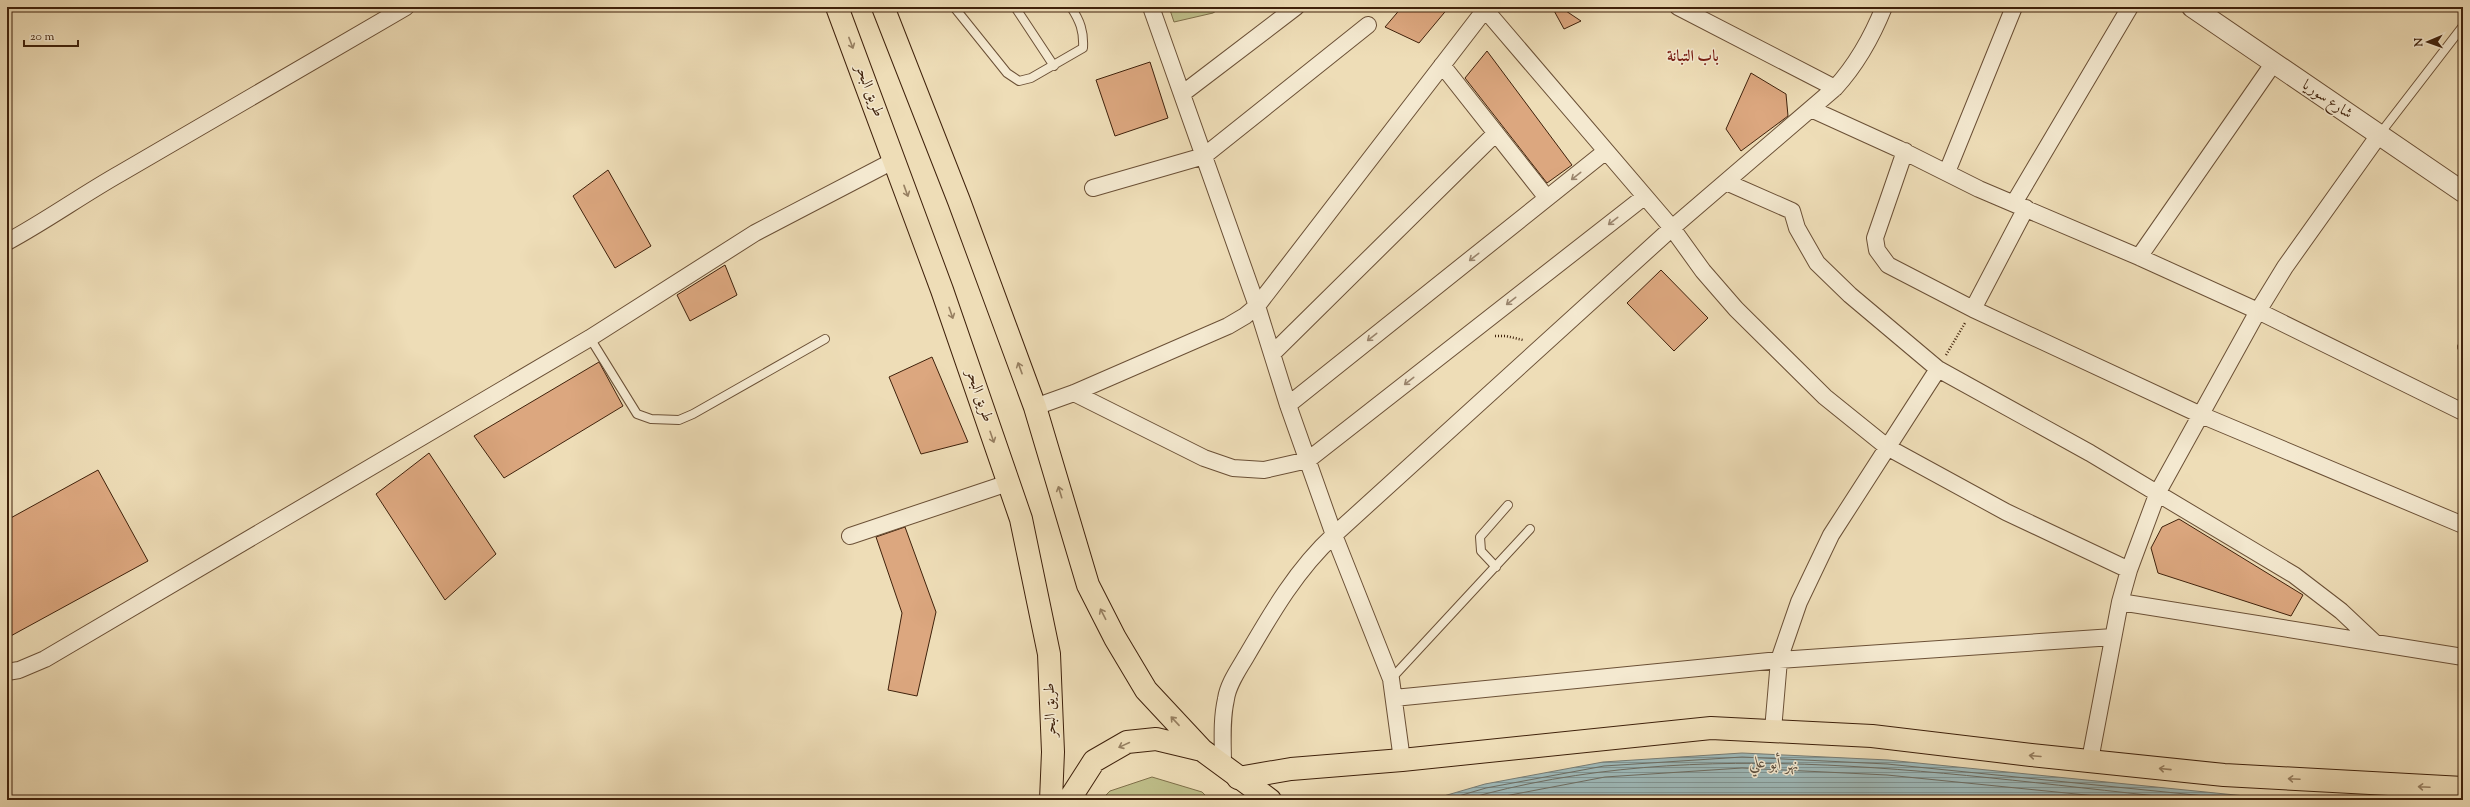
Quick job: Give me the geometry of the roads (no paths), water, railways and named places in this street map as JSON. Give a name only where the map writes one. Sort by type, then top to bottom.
[{"type":"main road","name":"طريق البحر","points":[[837,7],[945,297],[1020,519],[1049,654],[1053,752],[1051,800]]},
{"type":"main road","points":[[883,7],[959,201],[1034,407],[1088,585],[1115,638],[1146,690],[1202,750],[1270,800]]},
{"type":"main road","points":[[1231,772],[1291,769],[1402,760],[1711,728],[1872,736],[2224,775],[2459,787]]},
{"type":"main road","points":[[1069,800],[1094,761],[1127,742],[1156,740],[1202,750]]},
{"type":"street","points":[[7,242],[87,193],[201,129],[246,100],[406,7]]},
{"type":"street","points":[[1151,7],[1257,306],[1288,405],[1334,535],[1391,679],[1402,760]]},
{"type":"street","points":[[1182,94],[1296,7]]},
{"type":"street","points":[[1678,7],[1835,88]]},
{"type":"street","points":[[1231,772],[1223,719],[1226,697],[1233,680],[1269,617],[1305,564],[1334,535],[1672,228],[1835,88],[1862,55],[1884,7]]},
{"type":"street","points":[[1947,172],[2014,7]]},
{"type":"street","points":[[1972,309],[2020,206],[2130,7]]},
{"type":"street","name":"شارع سوريا","points":[[2192,7],[2273,64],[2463,192]]},
{"type":"street","points":[[1034,407],[1074,393],[1232,324],[1257,306],[1485,8],[1644,197],[1672,228],[1703,271],[1736,309],[1825,397],[1887,447],[2006,512],[2129,570]]},
{"type":"street","points":[[1093,188],[1204,156],[1368,24]]},
{"type":"street","points":[[2139,257],[2273,64]]},
{"type":"street","points":[[1442,65],[1547,198]]},
{"type":"street","points":[[1811,109],[1905,151],[1979,189],[2139,257],[2258,311],[2463,412]]},
{"type":"street","points":[[1272,354],[1496,133]]},
{"type":"street","points":[[2090,760],[2120,602],[2129,570],[2158,492],[2258,311],[2285,267],[2379,135]]},
{"type":"street","points":[[1288,405],[1606,151]]},
{"type":"street","points":[[1905,151],[1875,238],[1877,250],[1888,265],[1972,309],[2201,415],[2463,525]]},
{"type":"street","points":[[7,672],[19,670],[45,659],[590,338],[755,232],[895,160]]},
{"type":"street","points":[[1726,182],[1792,211],[1797,228],[1817,263],[1850,295],[1938,369],[2158,492],[2294,575],[2341,611],[2375,643]]},
{"type":"street","points":[[1074,393],[1204,458],[1233,468],[1264,470],[1308,460],[1644,197]]},
{"type":"street","points":[[1773,730],[1779,660],[1799,602],[1831,536],[1938,369]]},
{"type":"street","points":[[850,536],[1008,483]]},
{"type":"street","points":[[2120,602],[2463,656]]},
{"type":"street","points":[[1394,698],[1779,660],[2113,637]]},
{"type":"lane","points":[[954,7],[1007,74],[1019,80],[1031,78],[1083,48],[1084,35],[1080,21],[1071,7]]},
{"type":"lane","points":[[1015,7],[1054,66]]},
{"type":"lane","points":[[2379,135],[2463,26]]},
{"type":"lane","points":[[590,338],[637,414],[651,419],[679,420],[705,409],[825,339]]},
{"type":"lane","points":[[1496,568],[1481,551],[1479,543],[1480,537],[1508,505]]},
{"type":"lane","points":[[1391,679],[1496,568],[1530,529]]},
{"type":"water","name":"نهر أبو علي","points":[[1742,753],[1888,760],[2285,800],[1430,800],[1485,784],[1603,762]]},
{"type":"district","name":"باب التبانة","points":[[1693,57]]}]
